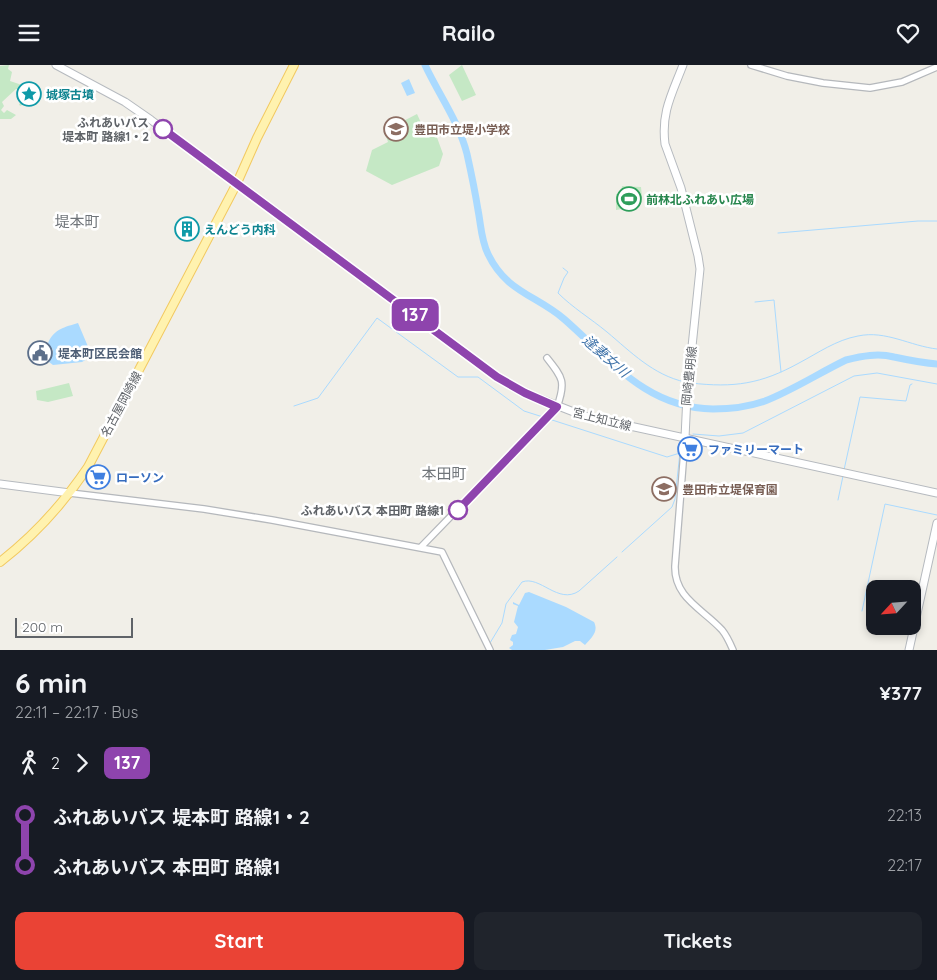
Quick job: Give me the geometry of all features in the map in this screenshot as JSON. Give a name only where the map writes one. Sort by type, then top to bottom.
[{"type":"main road","name":"宮上知立線","points":[[56,65],[125,103],[237,183],[497,377],[525,393],[584,416],[685,438]]},
{"type":"main road","name":"名古屋岡崎線","points":[[0,561],[37,531],[70,493],[88,467],[237,183],[257,138],[294,65]]},
{"type":"main road","name":"名古屋岡崎線","points":[[255,145],[260,141],[300,65]]},
{"type":"main road","name":"岡崎豊明線","points":[[683,65],[666,108],[664,133],[665,143],[688,212],[700,269],[687,395],[685,438]]},
{"type":"main road","points":[[685,438],[937,493]]},
{"type":"main road","points":[[0,484],[70,493]]},
{"type":"main road","points":[[909,650],[937,523]]},
{"type":"street","points":[[751,65],[787,76],[823,83],[870,88],[902,82],[937,67]]},
{"type":"street","points":[[421,547],[557,407],[563,390],[562,379],[547,358]]},
{"type":"street","points":[[685,438],[675,566],[676,579],[684,595],[720,628],[734,650]]},
{"type":"street","points":[[70,493],[272,519],[444,553],[490,650]]},
{"type":"green space","points":[[9,65],[8,69],[12,72],[10,81],[22,85],[25,98],[21,106],[19,105],[23,95],[20,90],[16,89],[2,102],[4,106],[1,110],[4,113],[7,110],[16,115],[11,119],[0,119],[0,66]]},
{"type":"green space","points":[[462,65],[476,95],[462,101],[449,75]]},
{"type":"green space","points":[[417,114],[423,127],[435,132],[443,154],[439,166],[392,185],[366,171],[372,150],[388,142],[384,131]]},
{"type":"green space","name":"前林北ふれあい広場","points":[[622,186],[641,187],[642,197],[639,201],[640,206],[616,210],[616,194],[621,194]]},
{"type":"green space","points":[[69,383],[73,396],[48,402],[37,400],[36,391]]},
{"type":"water","points":[[409,79],[415,93],[407,96],[401,83]]},
{"type":"water","points":[[78,323],[92,356],[82,362],[53,365],[49,362],[53,350],[48,343],[50,338],[60,329]]},
{"type":"water","points":[[529,592],[566,607],[594,622],[596,629],[592,637],[585,645],[580,641],[575,641],[563,647],[545,650],[512,650],[509,648],[513,645],[513,642],[510,640],[512,635],[516,634],[518,627],[514,622],[518,606],[513,604],[513,602],[519,605],[525,593]]},
{"type":"waterway","name":"逢妻女川","points":[[425,65],[454,120],[463,142],[473,182],[484,243],[495,267],[522,292],[564,319],[614,365],[649,391],[689,407],[732,408],[765,401],[846,360],[870,355],[882,355],[937,364]]},
{"type":"waterway","points":[[778,233],[937,221]]},
{"type":"waterway","points":[[563,268],[568,272],[558,293],[643,362],[673,379],[685,382]]},
{"type":"waterway","points":[[755,302],[774,300],[781,372]]},
{"type":"waterway","points":[[294,406],[318,398],[377,318],[458,377],[478,377],[524,411],[543,417]]},
{"type":"waterway","points":[[691,383],[721,385],[759,380],[785,370],[835,344],[858,336],[878,335],[937,349]]},
{"type":"waterway","points":[[693,434],[719,436],[743,433],[854,376],[877,373],[937,384]]},
{"type":"waterway","points":[[844,470],[860,397],[906,401],[910,385],[912,384]]},
{"type":"waterway","points":[[549,419],[667,457],[680,453]]},
{"type":"waterway","points":[[622,552],[672,507],[675,499],[680,452]]},
{"type":"waterway","points":[[838,500],[843,476]]},
{"type":"waterway","points":[[862,611],[885,504],[937,515]]},
{"type":"waterway","points":[[490,643],[502,623],[506,604],[522,582],[536,582],[564,595],[571,594],[579,591],[617,557]]},
{"type":"bus line","name":"137","points":[[163,129],[497,377],[525,393],[557,407],[458,510]]},
{"type":"place","name":"城塚古墳","points":[[29,94]]},
{"type":"place","name":"ふれあいバス 堤本町 路線1・2","points":[[163,129]]},
{"type":"place","name":"豊田市立堤小学校","points":[[396,129]]},
{"type":"place","name":"前林北ふれあい広場","points":[[629,199]]},
{"type":"place","name":"えんどう内科","points":[[187,229]]},
{"type":"place","name":"堤本町区民会館","points":[[40,353]]},
{"type":"place","name":"ファミリーマート","points":[[690,449]]},
{"type":"place","name":"ローソン","points":[[98,477]]},
{"type":"place","name":"豊田市立堤保育園","points":[[664,489]]},
{"type":"place","name":"ふれあいバス 本田町 路線1","points":[[458,510]]},
{"type":"district","name":"堤本町","points":[[77,221]]},
{"type":"district","name":"本田町","points":[[444,473]]}]
